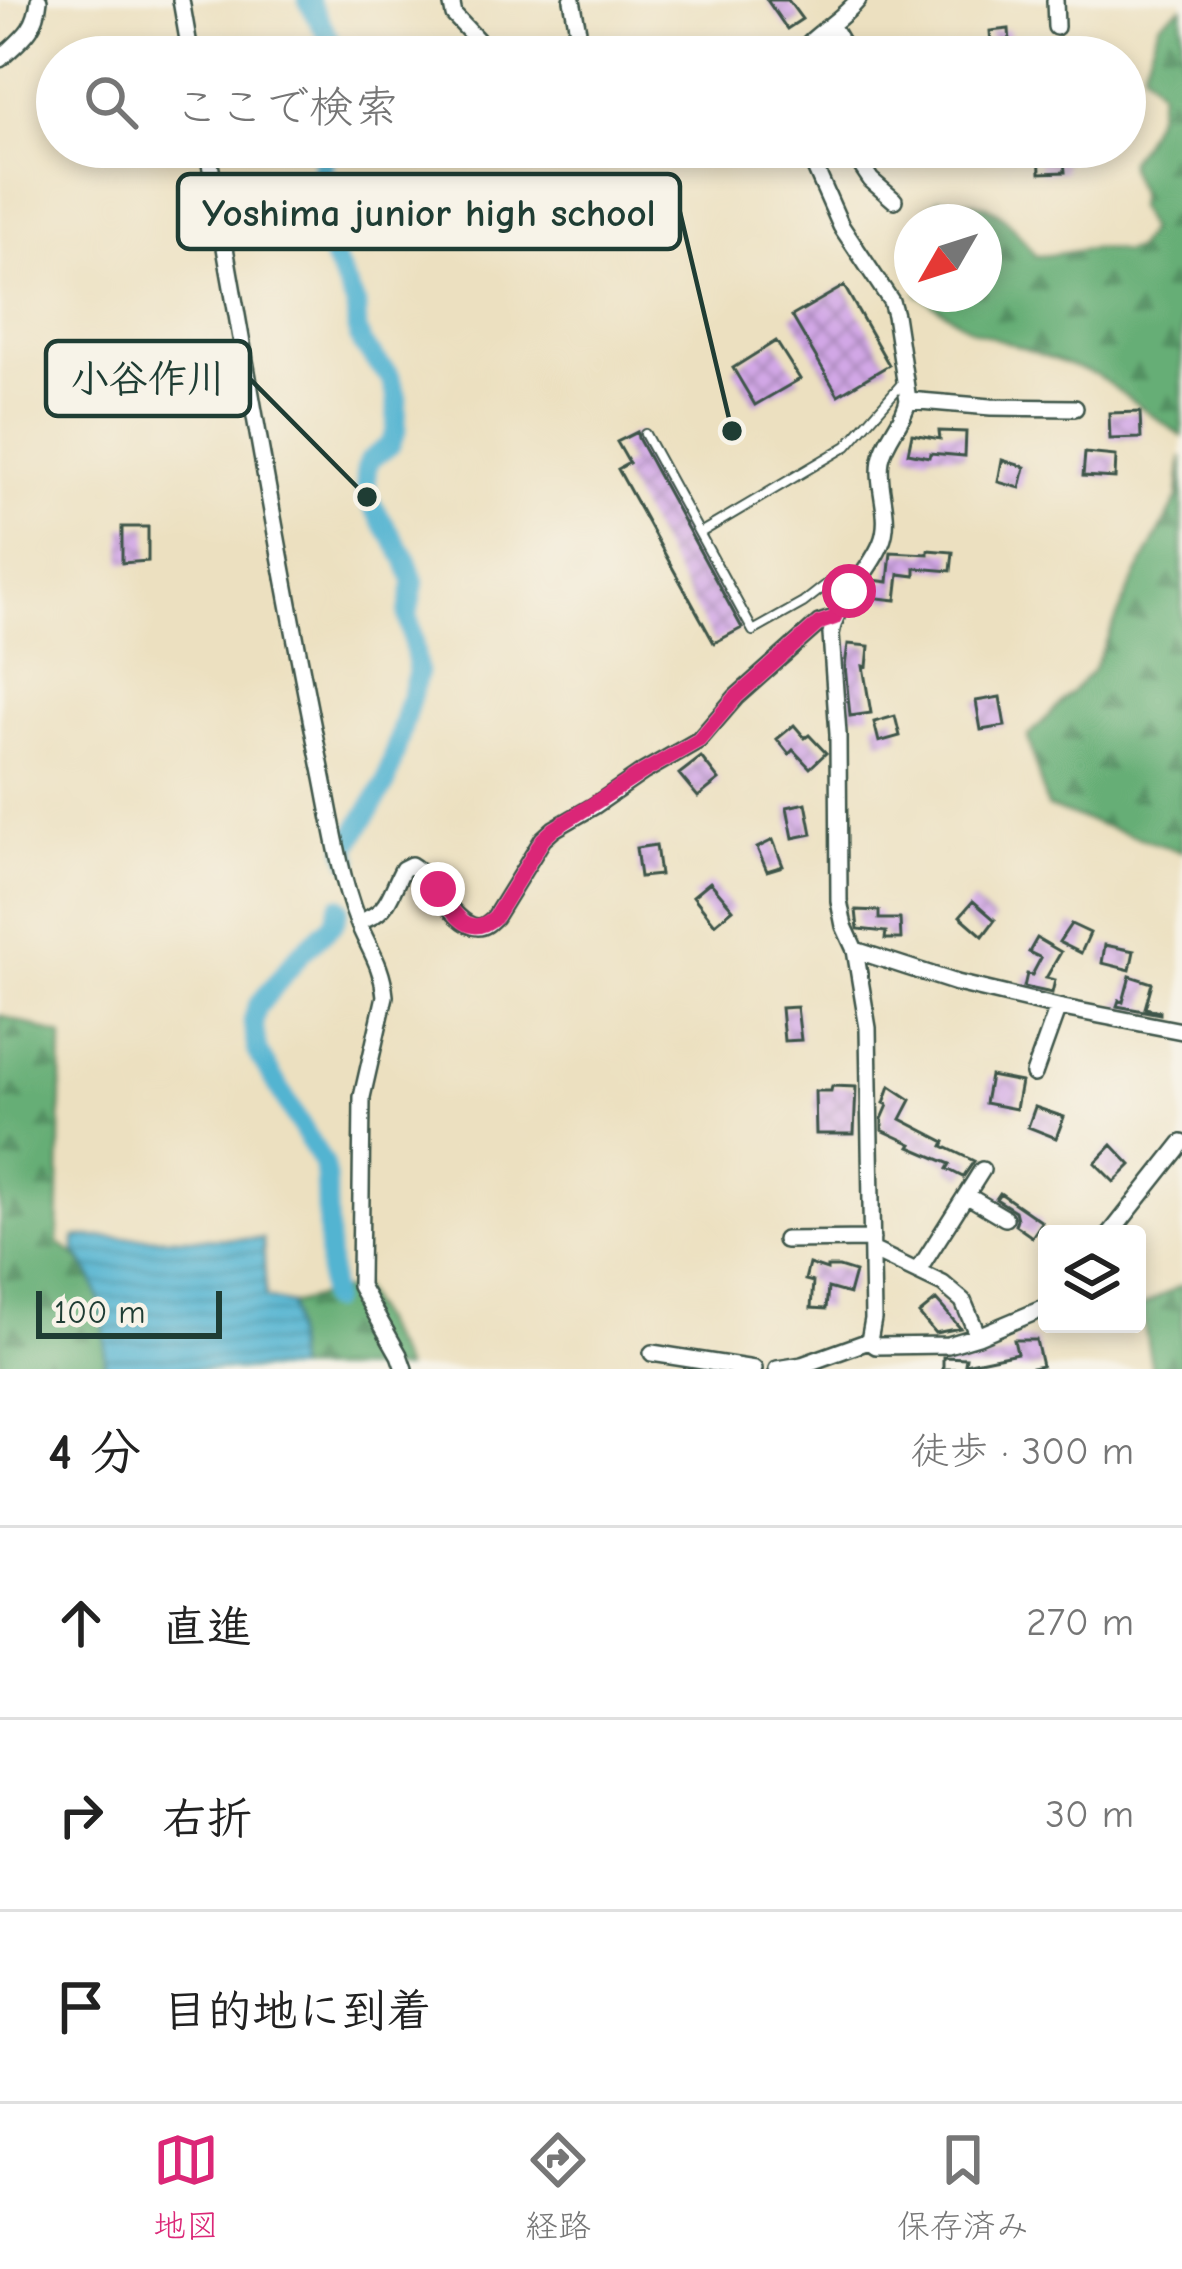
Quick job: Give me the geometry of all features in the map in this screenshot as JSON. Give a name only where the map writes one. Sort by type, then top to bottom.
[{"type":"street","points":[[0,59],[31,30],[39,0]]},
{"type":"street","points":[[181,0],[187,36]]},
{"type":"street","points":[[451,0],[454,15],[474,36]]},
{"type":"street","points":[[572,0],[579,36]]},
{"type":"street","points":[[817,36],[858,0]]},
{"type":"street","points":[[1055,0],[1056,27]]},
{"type":"street","points":[[831,25],[838,36]]},
{"type":"street","points":[[212,168],[323,778],[358,922],[378,959],[385,996],[362,1097],[360,1286],[404,1369]]},
{"type":"street","points":[[815,168],[841,226],[891,301],[908,400],[880,464],[885,532],[834,618],[831,634],[838,734],[839,901],[856,950],[868,1028],[873,1319],[869,1341]]},
{"type":"street","points":[[863,168],[894,200]]},
{"type":"street","points":[[908,400],[1075,408]]},
{"type":"street","points":[[358,922],[378,914],[403,869],[410,866],[438,889],[464,922],[484,927],[554,829],[699,740],[736,697],[819,623],[834,618]]},
{"type":"street","points":[[856,950],[957,983],[1182,1031]]},
{"type":"street","points":[[1034,1074],[1058,1007]]},
{"type":"street","points":[[1117,1225],[1182,1143]]},
{"type":"street","points":[[918,1271],[982,1170]]},
{"type":"street","points":[[966,1195],[1005,1218]]},
{"type":"street","points":[[785,1240],[872,1244],[943,1284],[963,1301],[978,1336]]},
{"type":"street","points":[[869,1341],[876,1346],[948,1345],[1038,1310]]},
{"type":"street","points":[[777,1369],[869,1341]]},
{"type":"street","points":[[652,1353],[754,1369]]},
{"type":"lane","points":[[700,533],[847,446],[906,379]]},
{"type":"lane","points":[[645,434],[753,631],[840,574],[859,578]]},
{"type":"green space","points":[[1182,7],[1182,436],[1095,374],[972,330],[945,312],[1002,312],[1002,216],[1035,256],[1135,249],[1149,230],[1137,207],[1139,193],[1129,168],[1146,168],[1146,135],[1160,91],[1146,74],[1160,22]]},
{"type":"green space","points":[[939,199],[980,204],[933,204]]},
{"type":"green space","points":[[1182,457],[1182,852],[1047,807],[1028,737],[1093,670],[1178,498]]},
{"type":"green space","points":[[0,1015],[62,1036],[58,1244],[73,1254],[93,1282],[102,1315],[105,1369],[0,1369]]},
{"type":"green space","points":[[1182,1285],[1182,1369],[1152,1369],[1146,1304]]},
{"type":"green space","points":[[360,1286],[404,1369],[295,1369],[291,1304]]},
{"type":"water","points":[[75,1237],[263,1239],[266,1298],[291,1304],[295,1369],[105,1369],[101,1307],[92,1278],[75,1252]]},
{"type":"building","points":[[767,0],[788,0],[802,19],[787,29]]},
{"type":"building","points":[[1009,29],[1010,36],[990,36],[990,31]]},
{"type":"building","points":[[1040,168],[1065,168],[1065,172],[1040,173]]},
{"type":"building","points":[[844,286],[889,365],[838,395],[792,316]]},
{"type":"building","points":[[776,341],[800,379],[755,405],[733,368]]},
{"type":"building","points":[[1140,412],[1141,438],[1110,439],[1109,413]]},
{"type":"building","points":[[939,431],[966,432],[965,456],[908,453],[912,434],[940,439]]},
{"type":"building","points":[[637,432],[742,628],[714,643],[618,469],[629,463],[617,442]]},
{"type":"building","points":[[1085,453],[1116,456],[1115,478],[1083,476]]},
{"type":"building","points":[[1002,460],[1025,467],[1020,488],[998,482]]},
{"type":"building","points":[[122,527],[148,527],[148,561],[122,563]]},
{"type":"building","points":[[928,550],[953,552],[951,571],[915,568],[915,576],[899,574],[896,600],[869,597],[873,580],[888,582],[891,552],[928,554]]},
{"type":"building","points":[[848,644],[869,646],[867,667],[863,666],[871,713],[850,716],[845,666]]},
{"type":"building","points":[[1000,697],[1005,726],[981,730],[976,701]]},
{"type":"building","points":[[895,716],[900,736],[879,742],[874,722]]},
{"type":"building","points":[[794,725],[826,753],[810,768],[777,739]]},
{"type":"building","points":[[701,757],[719,780],[698,797],[679,774]]},
{"type":"building","points":[[806,803],[812,834],[793,838],[787,807]]},
{"type":"building","points":[[773,840],[783,866],[767,871],[757,848]]},
{"type":"building","points":[[656,845],[660,875],[640,877],[636,848]]},
{"type":"building","points":[[710,882],[733,909],[715,924],[693,896]]},
{"type":"building","points":[[973,901],[995,920],[983,936],[960,916]]},
{"type":"building","points":[[856,910],[879,911],[879,919],[900,919],[901,939],[885,939],[886,932],[858,929]]},
{"type":"building","points":[[1071,924],[1090,933],[1081,953],[1059,942]]},
{"type":"building","points":[[1037,938],[1061,952],[1046,978],[1055,980],[1052,993],[1024,987],[1027,974],[1032,975],[1041,958],[1029,952]]},
{"type":"building","points":[[1105,945],[1134,951],[1130,970],[1102,963]]},
{"type":"building","points":[[1130,976],[1152,983],[1145,1008],[1160,1014],[1117,1006],[1119,1000],[1123,1002]]},
{"type":"building","points":[[797,1007],[801,1040],[784,1041],[781,1008]]},
{"type":"building","points":[[990,1076],[1021,1082],[1016,1109],[985,1103]]},
{"type":"building","points":[[832,1086],[856,1087],[854,1134],[816,1134],[815,1091],[831,1091]]},
{"type":"building","points":[[890,1086],[911,1100],[901,1119],[974,1161],[963,1177],[947,1169],[950,1164],[882,1130]]},
{"type":"building","points":[[1035,1107],[1064,1117],[1056,1138],[1028,1127]]},
{"type":"building","points":[[1112,1145],[1131,1165],[1114,1182],[1095,1163]]},
{"type":"building","points":[[1000,1193],[1042,1222],[1032,1237],[1015,1225],[1015,1211],[996,1199]]},
{"type":"building","points":[[809,1264],[855,1272],[849,1294],[828,1288],[826,1309],[811,1308],[813,1282],[805,1280]]},
{"type":"building","points":[[936,1300],[960,1328],[935,1333],[919,1314]]},
{"type":"building","points":[[1014,1340],[1036,1340],[1042,1366],[943,1369],[943,1357],[966,1358],[965,1364],[1017,1353]]},
{"type":"waterway","points":[[308,0],[328,36]]},
{"type":"waterway","points":[[323,168],[334,199],[324,238],[356,305],[362,344],[390,377],[397,397],[396,431],[390,445],[370,460],[367,497],[405,557],[414,582],[408,614],[418,672],[386,783],[347,847],[350,859]]},
{"type":"waterway","points":[[330,1300],[323,1163],[257,1051],[253,1022],[257,1007],[301,953],[334,923],[339,907]]},
{"type":"place","name":"Yoshima junior high school","points":[[732,431]]},
{"type":"place","name":"小谷作川","points":[[367,497]]},
{"type":"route","points":[[438,889],[464,922],[484,927],[543,839],[699,740],[736,697],[819,623],[834,618],[849,591]]}]
